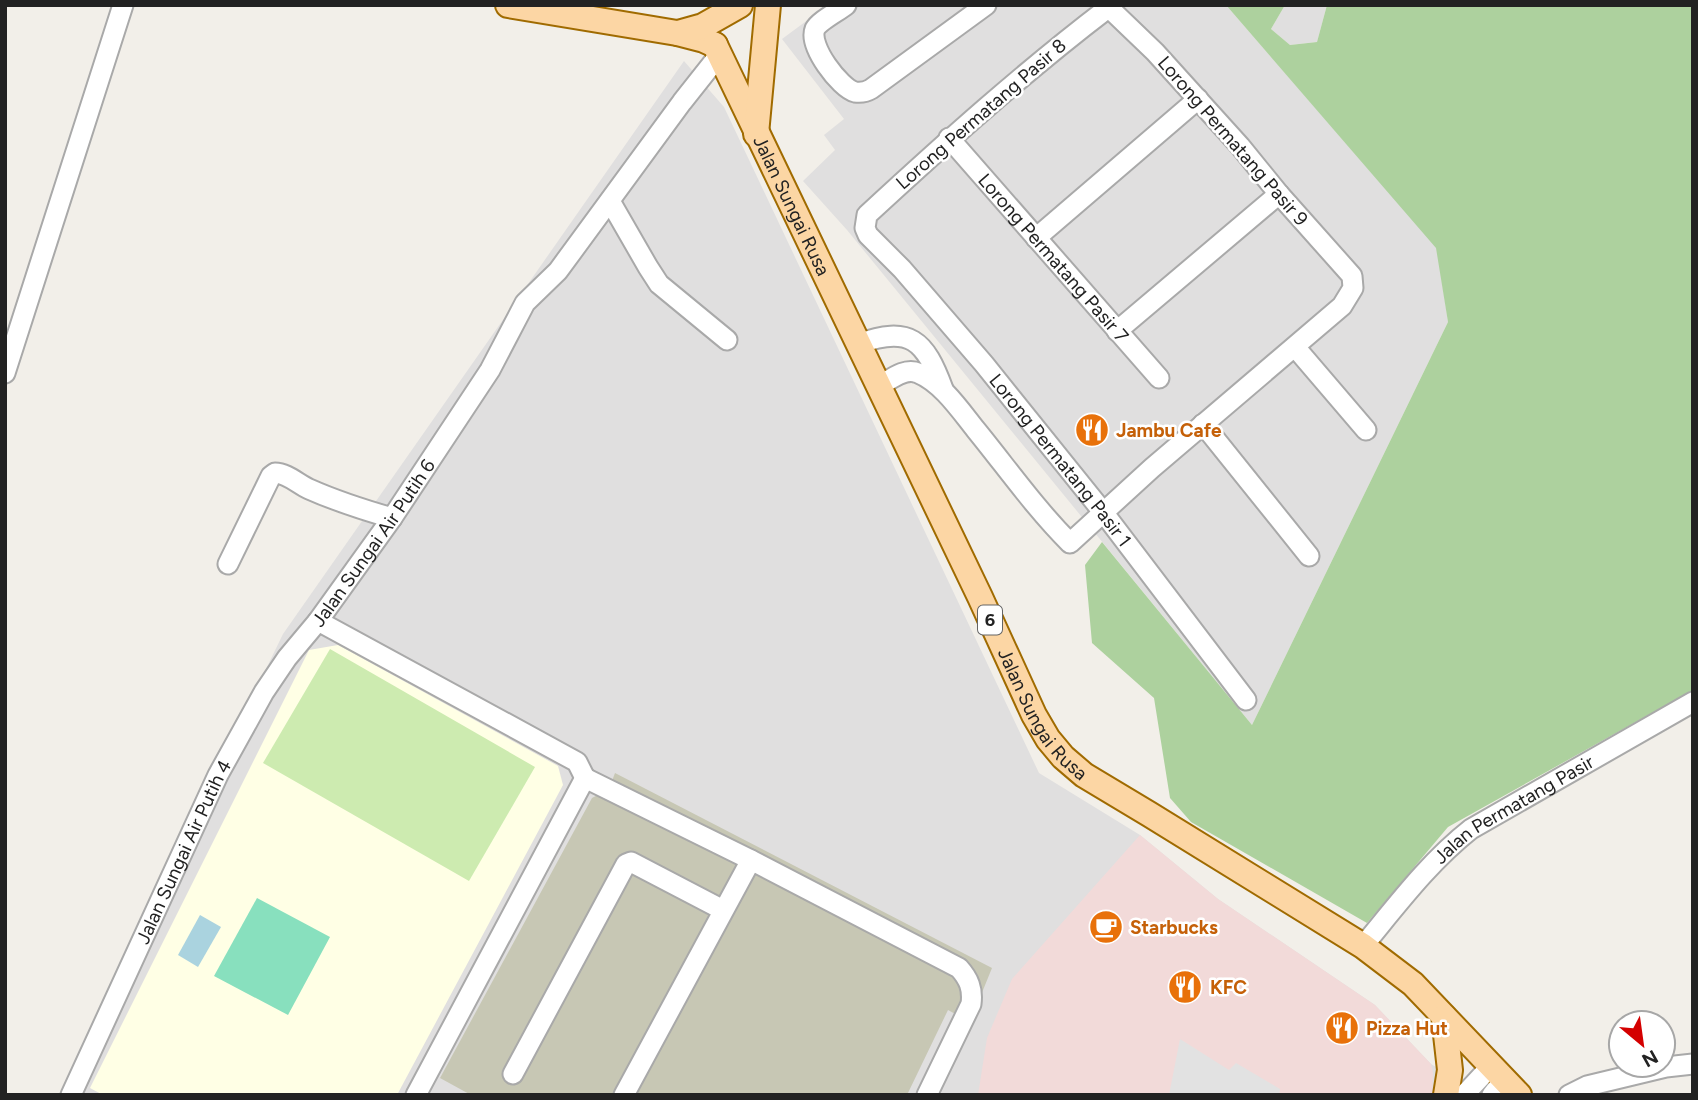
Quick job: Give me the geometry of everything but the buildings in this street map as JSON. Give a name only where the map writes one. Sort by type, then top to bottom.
[{"type":"main road","points":[[508,5],[677,33],[704,40],[717,50],[743,5]]},
{"type":"main road","points":[[677,33],[703,26],[743,5]]},
{"type":"main road","points":[[756,134],[768,5]]},
{"type":"main road","name":"Jalan Sungai Rusa","points":[[717,50],[1034,715],[1048,739],[1063,757],[1084,775],[1363,946],[1413,984],[1502,1084]]},
{"type":"main road","points":[[1444,1017],[1450,1070],[1446,1095]]},
{"type":"street","points":[[5,373],[123,5]]},
{"type":"street","points":[[846,5],[815,29],[814,42],[838,80],[852,91],[861,92],[872,89],[986,5]]},
{"type":"street","name":"Lorong Permatang Pasir 9","points":[[1107,7],[1198,99],[1352,276],[1353,288],[1342,306],[1295,347]]},
{"type":"street","name":"Lorong Permatang Pasir 8","points":[[865,228],[867,215],[949,138],[1107,7]]},
{"type":"street","name":"Jalan Sungai Air Putih 6","points":[[585,778],[578,761],[318,621],[393,518],[490,370],[525,303],[558,271],[717,50]]},
{"type":"street","points":[[1036,237],[1198,99]]},
{"type":"street","name":"Lorong Permatang Pasir 7","points":[[949,138],[1159,378]]},
{"type":"street","points":[[1117,331],[1279,194]]},
{"type":"street","points":[[610,201],[659,284],[727,340]]},
{"type":"street","name":"Lorong Permatang Pasir 1","points":[[865,228],[868,235],[902,269],[984,363],[1103,512],[1246,700]]},
{"type":"street","points":[[858,344],[893,335],[920,345],[943,389],[1070,543],[1203,424],[1295,347],[1366,430]]},
{"type":"street","points":[[878,386],[909,371],[918,373],[943,389]]},
{"type":"street","points":[[1203,424],[1309,556]]},
{"type":"street","points":[[228,564],[271,476],[275,473],[281,472],[306,488],[341,502],[393,518]]},
{"type":"street","name":"Jalan Sungai Air Putih 4","points":[[71,1095],[218,775],[264,692],[287,658],[318,621]]},
{"type":"street","name":"Jalan Permatang Pasir","points":[[1363,946],[1435,860],[1471,828],[1693,702]]},
{"type":"street","points":[[416,1095],[585,778],[955,965],[970,982],[971,1004],[928,1095]]},
{"type":"street","points":[[624,1095],[751,860]]},
{"type":"street","points":[[513,1074],[626,864],[631,862],[723,910]]},
{"type":"street","points":[[1569,1095],[1587,1086],[1666,1067],[1693,1064]]},
{"type":"street","points":[[1464,1095],[1502,1084]]},
{"type":"shaded area","points":[[828,5],[1226,5],[1437,248],[1448,322],[1252,725],[847,230],[803,181],[835,150],[824,135],[844,119],[782,39]]},
{"type":"shaded area","points":[[1285,5],[1327,5],[1317,42],[1290,45],[1271,29]]},
{"type":"shaded area","points":[[684,61],[724,107],[1039,773],[1140,835],[1218,899],[1375,1005],[1431,1064],[1482,1095],[59,1095],[283,634]]},
{"type":"shaded area","points":[[338,645],[558,766],[563,785],[397,1095],[103,1095],[90,1088],[309,650]]},
{"type":"shaded area","points":[[615,773],[992,968],[970,1022],[948,1010],[907,1095],[471,1095],[440,1078],[592,798],[609,789]]},
{"type":"shaded area","points":[[1140,835],[1218,899],[1375,1005],[1431,1064],[1432,1095],[978,1095],[987,1038],[1012,979]]},
{"type":"shaded area","points":[[1180,1039],[1229,1070],[1236,1063],[1280,1089],[1279,1095],[1169,1095]]},
{"type":"green space","points":[[1226,5],[1285,5],[1271,29],[1290,45],[1317,42],[1327,5],[1693,5],[1693,690],[1448,827],[1367,923],[1191,822],[1170,798],[1154,698],[1092,643],[1085,565],[1102,542],[1252,725],[1448,322],[1436,248]]},
{"type":"green space","points":[[330,649],[535,767],[469,881],[263,763]]},
{"type":"green space","points":[[257,898],[330,937],[288,1015],[214,976]]},
{"type":"water","points":[[200,915],[221,927],[198,967],[178,955]]},
{"type":"place","name":"Jambu Cafe","points":[[1092,430]]},
{"type":"place","name":"Starbucks","points":[[1106,927]]},
{"type":"place","name":"KFC","points":[[1185,987]]},
{"type":"place","name":"Pizza Hut","points":[[1342,1028]]}]
